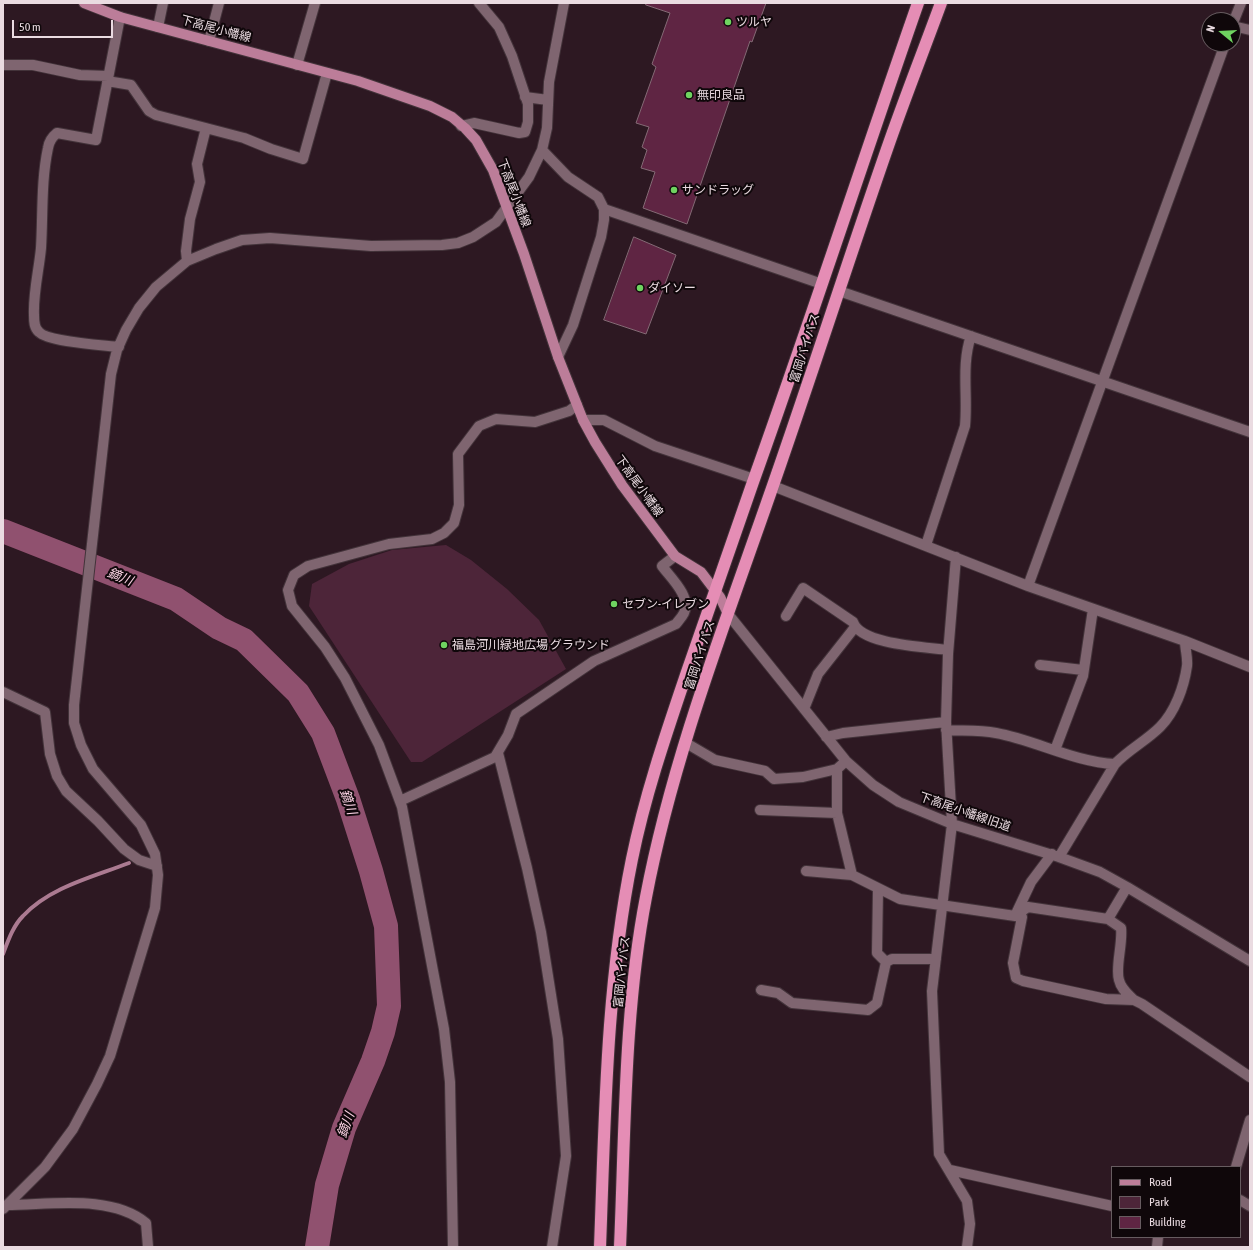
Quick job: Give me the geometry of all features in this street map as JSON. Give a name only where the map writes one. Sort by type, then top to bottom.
[{"type":"highway","name":"富岡バイパス","points":[[600,1247],[607,1049],[618,940],[633,856],[655,771],[715,589],[822,284],[918,3]]},
{"type":"highway","name":"富岡バイパス","points":[[620,1247],[628,1051],[638,942],[645,900],[660,830],[686,743],[728,614],[773,486],[888,145],[940,3]]},
{"type":"main road","name":"下高尾小幡線","points":[[84,3],[120,17],[327,73],[430,106],[452,117],[476,140],[493,170],[558,357],[583,420],[611,470],[675,556],[701,572],[715,589],[728,614]]},
{"type":"street","points":[[158,27],[163,3]]},
{"type":"street","points":[[209,41],[219,3]]},
{"type":"street","points":[[297,64],[315,3]]},
{"type":"street","points":[[461,126],[474,123],[519,133],[525,132],[528,122],[528,104],[512,56],[499,27],[479,3]]},
{"type":"street","points":[[5,1207],[45,1167],[73,1129],[110,1056],[155,908],[158,875],[155,854],[141,825],[93,768],[81,745],[77,730],[74,705],[77,661],[111,374],[119,347],[139,308],[156,286],[187,261],[242,240],[270,238],[371,246],[458,243],[474,237],[496,222],[529,177],[542,150],[547,128],[548,100],[556,39],[564,3]]},
{"type":"street","points":[[119,347],[53,339],[42,335],[37,331],[34,314],[41,248],[41,200],[48,146],[52,137],[57,133],[96,140],[120,17]]},
{"type":"street","points":[[1028,586],[1223,52]]},
{"type":"street","points":[[3,65],[33,65],[80,75],[108,79],[131,85],[149,111],[156,115],[244,138],[278,151],[303,158],[327,73]]},
{"type":"street","points":[[525,97],[548,100]]},
{"type":"street","points":[[187,261],[186,251],[190,219],[200,182],[197,164],[206,128]]},
{"type":"street","points":[[542,150],[568,177],[598,197],[604,209],[601,237],[573,325],[558,357]]},
{"type":"street","points":[[604,209],[822,284]]},
{"type":"street","points":[[838,291],[1104,380],[1250,432]]},
{"type":"street","points":[[926,545],[965,426],[966,414],[964,372],[968,345],[971,336]]},
{"type":"street","points":[[453,1247],[450,1082],[444,1029],[416,871],[400,801],[379,745],[345,678],[325,647],[292,606],[288,590],[294,576],[308,566],[389,544],[432,539],[444,533],[454,523],[459,505],[458,454],[479,426],[496,419],[535,422],[569,411],[577,405]]},
{"type":"street","points":[[583,420],[604,420],[654,446],[754,479]]},
{"type":"street","points":[[773,486],[1028,586],[1185,641],[1250,667]]},
{"type":"street","points":[[400,801],[495,757],[508,735],[516,714],[594,661],[676,624],[685,612],[685,604],[681,592],[662,566],[675,556]]},
{"type":"street","points":[[956,557],[948,650],[946,726],[953,809],[932,991],[939,1154],[950,1170],[967,1201],[970,1210],[970,1224],[966,1247]]},
{"type":"street","points":[[786,616],[803,588],[853,622],[855,627],[876,639],[948,650]]},
{"type":"street","points":[[1055,750],[1083,676],[1093,609]]},
{"type":"street","name":"下高尾小幡線旧道","points":[[728,614],[846,761],[887,796],[952,824],[1056,856],[1100,872],[1128,887],[1250,961]]},
{"type":"street","points":[[804,709],[818,674],[855,627]]},
{"type":"street","points":[[1015,916],[1031,882],[1056,856],[1114,764],[1159,728],[1171,716],[1179,695],[1187,665],[1185,641]]},
{"type":"street","points":[[1040,665],[1083,670]]},
{"type":"street","points":[[3,692],[45,712],[50,754],[66,792],[98,821],[124,849],[139,860],[157,866]]},
{"type":"street","points":[[826,737],[843,733],[946,726],[995,733],[1106,764],[1114,764]]},
{"type":"street","points":[[686,743],[715,760],[765,771],[774,779],[803,777],[837,769],[846,761]]},
{"type":"street","points":[[498,753],[527,868],[541,932],[558,1039],[566,1156],[552,1247]]},
{"type":"street","points":[[837,769],[837,813],[852,875]]},
{"type":"street","points":[[760,810],[837,813]]},
{"type":"street","points":[[806,871],[852,875],[900,899],[1022,917],[1013,963],[1016,978],[1023,981],[1106,999],[1134,1000]]},
{"type":"street","points":[[1108,919],[1128,887]]},
{"type":"street","points":[[878,889],[876,953],[886,962]]},
{"type":"street","points":[[1015,916],[1028,907],[1108,919],[1121,928],[1122,936],[1118,979],[1122,988],[1134,1000],[1250,1077]]},
{"type":"street","points":[[886,962],[892,959],[936,959]]},
{"type":"street","points":[[761,990],[778,993],[792,1003],[868,1010],[877,1003],[886,962]]},
{"type":"street","points":[[1236,1166],[1250,1120]]},
{"type":"street","points":[[950,1170],[1111,1206]]},
{"type":"street","points":[[1241,1201],[1250,1206]]},
{"type":"street","points":[[5,1207],[79,1203],[120,1210],[135,1215],[146,1223],[148,1247]]},
{"type":"green space","name":"福島河川緑地広場 グラウンド","points":[[446,545],[471,560],[507,589],[539,620],[566,669],[422,762],[411,762],[309,606],[312,584],[349,564],[392,550]]},
{"type":"building","points":[[646,3],[766,3],[752,42],[750,41],[687,224],[643,208],[655,172],[641,168],[647,150],[642,147],[649,127],[636,123],[656,67],[652,64],[670,13],[646,5]]},
{"type":"building","name":"ダイソー","points":[[634,237],[676,255],[646,334],[604,320]]},
{"type":"waterway","name":"鏑川","points":[[3,531],[176,599],[219,628],[244,640],[298,693],[323,733],[348,799],[371,871],[386,926],[389,1006],[383,1032],[373,1061],[344,1128],[327,1185],[317,1247]]},
{"type":"waterway","points":[[3,954],[16,924],[34,906],[46,897],[87,878],[129,863]]},
{"type":"place","name":"ツルヤ","points":[[728,22]]},
{"type":"place","name":"無印良品","points":[[689,95]]},
{"type":"place","name":"サンドラッグ","points":[[674,190]]},
{"type":"place","name":"ダイソー","points":[[640,288]]},
{"type":"place","name":"セブン-イレブン","points":[[614,604]]},
{"type":"place","name":"福島河川緑地広場 グラウンド","points":[[444,645]]}]
